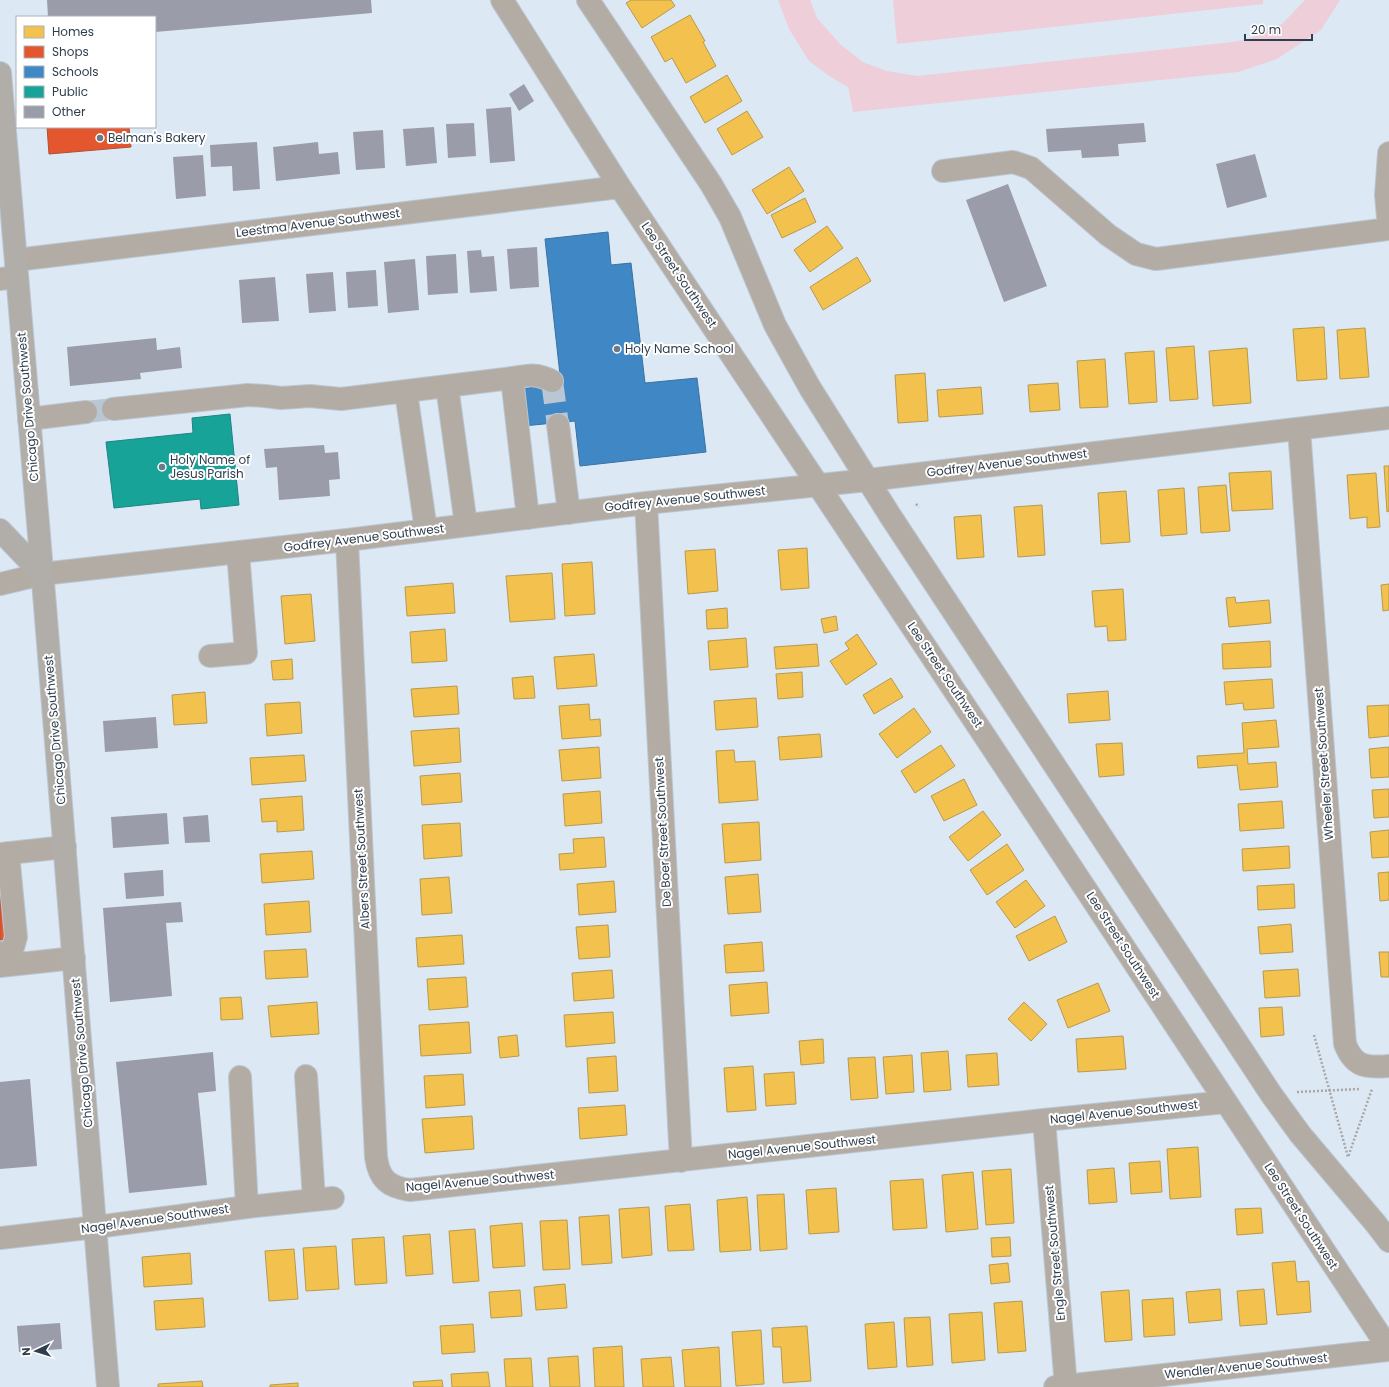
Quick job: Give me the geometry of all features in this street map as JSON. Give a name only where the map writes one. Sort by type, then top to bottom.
[{"type":"main road","name":"Chicago Drive Southwest","points":[[0,73],[6,228],[29,419],[108,1387]]},
{"type":"main road","points":[[0,530],[42,574]]},
{"type":"street","name":"Lee Street Southwest","points":[[502,0],[620,187],[819,485],[1389,1349]]},
{"type":"street","points":[[588,0],[711,184],[730,217],[776,325],[810,388],[868,480],[1271,1094],[1300,1134],[1389,1241]]},
{"type":"street","points":[[943,171],[1013,162],[1032,168],[1108,235],[1136,254],[1156,259],[1389,229],[1386,194],[1389,153]]},
{"type":"street","name":"Leestma Avenue Southwest","points":[[11,272],[620,187]]},
{"type":"street","points":[[113,409],[248,395],[281,398],[310,396],[340,399],[406,392],[530,375],[542,376],[552,381]]},
{"type":"street","points":[[512,378],[528,518]]},
{"type":"street","points":[[447,386],[466,525]]},
{"type":"street","points":[[406,392],[426,530]]},
{"type":"street","points":[[29,419],[86,412]]},
{"type":"street","name":"Godfrey Avenue Southwest","points":[[0,584],[42,574],[347,540],[646,503],[868,480],[1389,418]]},
{"type":"street","points":[[558,425],[568,512]]},
{"type":"street","name":"Wheeler Street Southwest","points":[[1299,429],[1345,1044],[1349,1053],[1360,1064],[1374,1067],[1389,1066]]},
{"type":"street","name":"De Boer Street Southwest","points":[[646,503],[681,1160]]},
{"type":"street","name":"Albers Street Southwest","points":[[347,540],[376,1157],[378,1170],[382,1177]]},
{"type":"street","points":[[210,656],[246,653],[238,552]]},
{"type":"street","points":[[0,953],[12,950],[16,937],[4,854],[65,847]]},
{"type":"street","points":[[0,966],[74,958]]},
{"type":"street","name":"Nagel Avenue Southwest","points":[[0,1238],[247,1207],[324,1199],[306,1076]]},
{"type":"street","points":[[240,1077],[247,1207]]},
{"type":"street","name":"Nagel Avenue Southwest","points":[[382,1177],[394,1186],[410,1190],[1044,1120],[1226,1102]]},
{"type":"street","name":"Engle Street Southwest","points":[[1044,1120],[1062,1387]]},
{"type":"street","name":"Wendler Avenue Southwest","points":[[1062,1387],[1389,1349]]},
{"type":"path","points":[[916,504],[919,507]]},
{"type":"path","points":[[1314,1035],[1348,1157],[1374,1083]]},
{"type":"path","points":[[1291,1092],[1373,1088]]},
{"type":"shaded area","points":[[778,0],[810,0],[817,18],[841,45],[863,62],[887,71],[917,76],[1233,42],[1249,39],[1282,24],[1305,0],[1340,0],[1321,30],[1277,59],[1238,72],[853,112],[848,87],[829,76],[809,61],[789,29]]},
{"type":"shaded area","points":[[893,0],[1263,0],[1263,4],[897,44]]},
{"type":"building: Homes","points":[[631,0],[671,0],[675,6],[642,28],[626,3]]},
{"type":"building: Homes","points":[[690,15],[705,41],[703,42],[716,66],[686,83],[672,58],[665,62],[651,37]]},
{"type":"building: Homes","points":[[727,75],[742,101],[705,123],[690,97]]},
{"type":"building: Homes","points":[[747,111],[763,137],[732,155],[717,129]]},
{"type":"building: Homes","points":[[789,167],[804,191],[767,214],[752,190]]},
{"type":"building: Homes","points":[[805,198],[816,222],[782,238],[771,215]]},
{"type":"building: Homes","points":[[827,226],[843,248],[810,272],[794,250]]},
{"type":"building: Homes","points":[[857,257],[871,281],[823,310],[810,287]]},
{"type":"building: Homes","points":[[1324,327],[1327,379],[1297,381],[1293,329]]},
{"type":"building: Homes","points":[[1365,328],[1369,377],[1340,379],[1337,330]]},
{"type":"building: Homes","points":[[1194,346],[1198,399],[1170,401],[1166,348]]},
{"type":"building: Homes","points":[[1247,348],[1251,403],[1213,406],[1209,351]]},
{"type":"building: Homes","points":[[1154,351],[1157,402],[1129,404],[1125,353]]},
{"type":"building: Homes","points":[[1105,359],[1108,407],[1080,408],[1077,361]]},
{"type":"building: Homes","points":[[925,373],[928,421],[898,423],[895,375]]},
{"type":"building: Homes","points":[[1058,383],[1060,410],[1030,412],[1028,385]]},
{"type":"building: Homes","points":[[981,387],[983,414],[939,417],[937,390]]},
{"type":"building: Homes","points":[[1384,466],[1389,466],[1389,511],[1387,512]]},
{"type":"building: Homes","points":[[1271,471],[1273,509],[1232,511],[1229,473]]},
{"type":"building: Homes","points":[[1376,473],[1380,527],[1367,528],[1367,517],[1350,519],[1347,475]]},
{"type":"building: Homes","points":[[1226,485],[1230,531],[1201,533],[1198,487]]},
{"type":"building: Homes","points":[[1184,488],[1187,534],[1161,536],[1158,490]]},
{"type":"building: Homes","points":[[1126,491],[1130,542],[1101,544],[1098,493]]},
{"type":"building: Homes","points":[[1042,505],[1045,555],[1018,557],[1014,507]]},
{"type":"building: Homes","points":[[981,515],[984,557],[957,559],[954,517]]},
{"type":"building: Homes","points":[[807,548],[809,588],[781,590],[778,550]]},
{"type":"building: Homes","points":[[715,549],[718,591],[688,594],[685,551]]},
{"type":"building: Homes","points":[[592,562],[595,614],[565,616],[562,564]]},
{"type":"building: Homes","points":[[552,573],[555,619],[510,622],[506,576]]},
{"type":"building: Homes","points":[[453,583],[455,613],[407,616],[405,587]]},
{"type":"building: Homes","points":[[1389,584],[1389,610],[1383,611],[1381,585]]},
{"type":"building: Homes","points":[[1123,589],[1126,640],[1108,641],[1107,626],[1095,627],[1092,591]]},
{"type":"building: Homes","points":[[311,594],[315,641],[285,644],[281,596]]},
{"type":"building: Homes","points":[[1235,597],[1236,603],[1269,600],[1271,623],[1229,627],[1226,598]]},
{"type":"building: Homes","points":[[727,608],[728,628],[707,629],[706,610]]},
{"type":"building: Homes","points":[[836,616],[838,630],[824,633],[821,619]]},
{"type":"building: Homes","points":[[445,629],[447,661],[412,663],[410,632]]},
{"type":"building: Homes","points":[[857,634],[877,664],[846,685],[830,661],[849,649],[845,643]]},
{"type":"building: Homes","points":[[746,638],[748,667],[710,670],[708,641]]},
{"type":"building: Homes","points":[[1270,641],[1271,667],[1223,669],[1222,644]]},
{"type":"building: Homes","points":[[817,644],[819,666],[776,669],[774,647]]},
{"type":"building: Homes","points":[[594,654],[597,686],[557,689],[554,657]]},
{"type":"building: Homes","points":[[292,659],[293,679],[273,680],[271,661]]},
{"type":"building: Homes","points":[[802,672],[803,697],[778,699],[776,674]]},
{"type":"building: Homes","points":[[533,676],[535,698],[514,699],[512,678]]},
{"type":"building: Homes","points":[[891,678],[903,697],[874,714],[863,695]]},
{"type":"building: Homes","points":[[1272,679],[1274,708],[1244,710],[1243,703],[1226,705],[1224,682]]},
{"type":"building: Homes","points":[[457,686],[459,714],[414,717],[411,689]]},
{"type":"building: Homes","points":[[1108,691],[1110,720],[1069,723],[1067,694]]},
{"type":"building: Homes","points":[[205,692],[207,723],[174,725],[172,695]]},
{"type":"building: Homes","points":[[756,698],[758,727],[716,730],[714,701]]},
{"type":"building: Homes","points":[[300,702],[302,733],[267,736],[265,704]]},
{"type":"building: Homes","points":[[589,704],[590,720],[600,719],[601,736],[562,739],[559,706]]},
{"type":"building: Homes","points":[[1389,705],[1389,736],[1369,738],[1367,706]]},
{"type":"building: Homes","points":[[914,708],[931,732],[897,758],[879,734]]},
{"type":"building: Homes","points":[[1276,720],[1279,747],[1247,749],[1248,764],[1276,762],[1278,787],[1240,790],[1237,765],[1198,768],[1197,756],[1244,753],[1242,723]]},
{"type":"building: Homes","points":[[459,728],[461,762],[414,766],[411,731]]},
{"type":"building: Homes","points":[[820,734],[822,757],[780,760],[778,737]]},
{"type":"building: Homes","points":[[1122,743],[1124,775],[1099,777],[1096,744]]},
{"type":"building: Homes","points":[[941,745],[955,766],[915,793],[901,771]]},
{"type":"building: Homes","points":[[599,747],[601,778],[562,781],[559,750]]},
{"type":"building: Homes","points":[[1389,747],[1389,777],[1371,778],[1369,749]]},
{"type":"building: Homes","points":[[734,750],[735,762],[755,761],[758,800],[719,803],[716,751]]},
{"type":"building: Homes","points":[[304,755],[306,781],[252,785],[250,758]]},
{"type":"building: Homes","points":[[460,773],[462,802],[422,805],[420,776]]},
{"type":"building: Homes","points":[[964,779],[977,805],[944,821],[931,796]]},
{"type":"building: Homes","points":[[1389,789],[1389,817],[1374,818],[1372,790]]},
{"type":"building: Homes","points":[[600,791],[602,823],[565,826],[563,794]]},
{"type":"building: Homes","points":[[302,796],[304,830],[277,832],[277,821],[262,822],[260,799]]},
{"type":"building: Homes","points":[[1282,801],[1284,828],[1240,831],[1238,804]]},
{"type":"building: Homes","points":[[983,811],[1001,835],[968,861],[949,837]]},
{"type":"building: Homes","points":[[759,822],[761,860],[725,863],[722,824]]},
{"type":"building: Homes","points":[[460,823],[462,856],[424,859],[422,825]]},
{"type":"building: Homes","points":[[1389,830],[1389,857],[1372,858],[1370,832]]},
{"type":"building: Homes","points":[[604,837],[606,867],[560,870],[559,854],[574,853],[573,839]]},
{"type":"building: Homes","points":[[1007,844],[1024,870],[987,895],[970,870]]},
{"type":"building: Homes","points":[[1289,846],[1290,868],[1243,871],[1242,849]]},
{"type":"building: Homes","points":[[312,851],[314,879],[262,883],[260,854]]},
{"type":"building: Homes","points":[[1389,872],[1389,900],[1380,901],[1378,873]]},
{"type":"building: Homes","points":[[758,874],[761,912],[728,914],[725,877]]},
{"type":"building: Homes","points":[[449,877],[452,913],[422,915],[420,879]]},
{"type":"building: Homes","points":[[1026,880],[1045,906],[1015,928],[996,902]]},
{"type":"building: Homes","points":[[614,881],[616,912],[579,915],[577,884]]},
{"type":"building: Homes","points":[[1294,884],[1295,908],[1258,910],[1257,886]]},
{"type":"building: Homes","points":[[309,901],[311,932],[266,935],[264,904]]},
{"type":"building: Homes","points":[[1055,916],[1067,942],[1029,961],[1016,936]]},
{"type":"building: Homes","points":[[1291,924],[1293,952],[1260,954],[1258,927]]},
{"type":"building: Homes","points":[[608,925],[610,957],[579,959],[576,927]]},
{"type":"building: Homes","points":[[462,935],[464,964],[418,967],[416,938]]},
{"type":"building: Homes","points":[[762,942],[764,971],[726,973],[724,945]]},
{"type":"building: Homes","points":[[306,949],[308,977],[266,979],[264,951]]},
{"type":"building: Homes","points":[[1379,952],[1389,952],[1389,977],[1381,977]]},
{"type":"building: Homes","points":[[1298,969],[1300,996],[1265,998],[1263,971]]},
{"type":"building: Homes","points":[[612,970],[614,998],[574,1001],[572,973]]},
{"type":"building: Homes","points":[[466,977],[468,1007],[429,1010],[427,979]]},
{"type":"building: Homes","points":[[767,982],[769,1013],[731,1016],[729,985]]},
{"type":"building: Homes","points":[[1098,983],[1110,1011],[1068,1028],[1057,1000]]},
{"type":"building: Homes","points":[[241,997],[243,1019],[221,1020],[220,998]]},
{"type":"building: Homes","points":[[317,1002],[319,1034],[271,1037],[268,1006]]},
{"type":"building: Homes","points":[[1024,1002],[1047,1024],[1031,1041],[1008,1019]]},
{"type":"building: Homes","points":[[1282,1007],[1284,1035],[1261,1037],[1259,1008]]},
{"type":"building: Homes","points":[[613,1012],[615,1043],[566,1047],[564,1015]]},
{"type":"building: Homes","points":[[469,1022],[471,1053],[421,1056],[419,1025]]},
{"type":"building: Homes","points":[[517,1035],[519,1056],[500,1058],[498,1037]]},
{"type":"building: Homes","points":[[1123,1036],[1126,1069],[1078,1072],[1076,1039]]},
{"type":"building: Homes","points":[[823,1039],[824,1063],[801,1065],[799,1041]]},
{"type":"building: Homes","points":[[948,1051],[951,1090],[924,1092],[921,1053]]},
{"type":"building: Homes","points":[[997,1053],[999,1085],[968,1087],[966,1055]]},
{"type":"building: Homes","points":[[912,1055],[914,1092],[886,1094],[883,1057]]},
{"type":"building: Homes","points":[[616,1056],[618,1091],[589,1093],[587,1058]]},
{"type":"building: Homes","points":[[875,1057],[878,1098],[851,1100],[848,1058]]},
{"type":"building: Homes","points":[[753,1066],[756,1110],[727,1112],[724,1068]]},
{"type":"building: Homes","points":[[794,1072],[796,1104],[766,1106],[764,1074]]},
{"type":"building: Homes","points":[[463,1074],[465,1105],[426,1108],[424,1076]]},
{"type":"building: Homes","points":[[625,1105],[627,1135],[580,1139],[578,1108]]},
{"type":"building: Homes","points":[[472,1116],[474,1149],[425,1153],[422,1119]]},
{"type":"building: Homes","points":[[1198,1147],[1201,1197],[1170,1199],[1167,1149]]},
{"type":"building: Homes","points":[[1160,1161],[1162,1192],[1131,1194],[1129,1163]]},
{"type":"building: Homes","points":[[1114,1168],[1117,1202],[1089,1204],[1087,1170]]},
{"type":"building: Homes","points":[[1011,1169],[1014,1223],[986,1225],[982,1171]]},
{"type":"building: Homes","points":[[973,1172],[978,1229],[946,1232],[942,1175]]},
{"type":"building: Homes","points":[[923,1179],[927,1228],[893,1230],[890,1181]]},
{"type":"building: Homes","points":[[836,1188],[839,1232],[809,1234],[806,1190]]},
{"type":"building: Homes","points":[[784,1194],[787,1249],[760,1251],[757,1195]]},
{"type":"building: Homes","points":[[747,1197],[751,1250],[720,1252],[717,1200]]},
{"type":"building: Homes","points":[[690,1204],[694,1250],[668,1251],[665,1206]]},
{"type":"building: Homes","points":[[649,1207],[652,1255],[622,1258],[619,1209]]},
{"type":"building: Homes","points":[[1261,1208],[1263,1233],[1237,1235],[1235,1209]]},
{"type":"building: Homes","points":[[609,1215],[612,1263],[582,1265],[579,1217]]},
{"type":"building: Homes","points":[[567,1220],[570,1269],[543,1270],[540,1221]]},
{"type":"building: Homes","points":[[522,1223],[525,1266],[493,1268],[490,1226]]},
{"type":"building: Homes","points":[[475,1229],[479,1281],[453,1283],[449,1231]]},
{"type":"building: Homes","points":[[430,1234],[433,1274],[406,1276],[403,1236]]},
{"type":"building: Homes","points":[[384,1237],[387,1283],[355,1285],[352,1239]]},
{"type":"building: Homes","points":[[1010,1237],[1011,1256],[992,1257],[991,1238]]},
{"type":"building: Homes","points":[[336,1246],[339,1289],[306,1291],[303,1248]]},
{"type":"building: Homes","points":[[294,1249],[298,1299],[269,1301],[265,1251]]},
{"type":"building: Homes","points":[[190,1253],[192,1284],[144,1287],[142,1257]]},
{"type":"building: Homes","points":[[1295,1261],[1297,1282],[1309,1281],[1311,1312],[1277,1315],[1272,1263]]},
{"type":"building: Homes","points":[[1008,1263],[1010,1282],[991,1284],[989,1265]]},
{"type":"building: Homes","points":[[565,1284],[567,1308],[536,1310],[534,1287]]},
{"type":"building: Homes","points":[[1220,1289],[1222,1320],[1189,1323],[1186,1292]]},
{"type":"building: Homes","points":[[1264,1289],[1267,1324],[1240,1326],[1237,1291]]},
{"type":"building: Homes","points":[[520,1290],[522,1316],[491,1318],[489,1292]]},
{"type":"building: Homes","points":[[1129,1290],[1132,1340],[1105,1342],[1101,1292]]},
{"type":"building: Homes","points":[[203,1298],[205,1327],[156,1330],[154,1301]]},
{"type":"building: Homes","points":[[1173,1298],[1175,1335],[1144,1337],[1142,1300]]},
{"type":"building: Homes","points":[[1022,1301],[1026,1351],[998,1353],[994,1303]]},
{"type":"building: Homes","points":[[982,1312],[985,1360],[952,1363],[949,1314]]},
{"type":"building: Homes","points":[[930,1317],[933,1365],[907,1367],[904,1318]]},
{"type":"building: Homes","points":[[894,1322],[897,1367],[868,1369],[865,1324]]},
{"type":"building: Homes","points":[[473,1324],[475,1352],[442,1354],[440,1326]]},
{"type":"building: Homes","points":[[807,1326],[811,1381],[783,1383],[781,1347],[773,1347],[772,1328]]},
{"type":"building: Homes","points":[[761,1330],[764,1384],[736,1386],[732,1332]]},
{"type":"building: Homes","points":[[622,1346],[624,1387],[595,1387],[593,1348]]},
{"type":"building: Homes","points":[[719,1347],[721,1387],[685,1387],[682,1350]]},
{"type":"building: Homes","points":[[578,1356],[580,1387],[550,1387],[548,1358]]},
{"type":"building: Homes","points":[[671,1357],[674,1387],[643,1387],[641,1359]]},
{"type":"building: Homes","points":[[531,1358],[533,1387],[506,1387],[504,1359]]},
{"type":"building: Homes","points":[[488,1372],[490,1387],[452,1387],[451,1374]]},
{"type":"building: Homes","points":[[442,1380],[443,1387],[414,1387],[413,1382]]},
{"type":"building: Homes","points":[[202,1381],[203,1387],[158,1387],[158,1384]]},
{"type":"building: Homes","points":[[298,1383],[298,1387],[270,1387],[270,1385]]},
{"type":"building: Shops","points":[[47,128],[129,128],[131,147],[49,154]]},
{"type":"building: Shops","points":[[0,872],[8,939],[0,940]]},
{"type":"building: Schools","points":[[608,232],[611,265],[631,263],[645,383],[697,378],[706,452],[580,466],[575,421],[523,426],[519,389],[561,384],[545,239]]},
{"type":"building: Public","points":[[230,414],[239,505],[201,509],[200,499],[114,508],[106,442],[193,433],[192,418]]},
{"type":"building: Other","points":[[47,0],[371,0],[372,13],[156,32],[156,16],[48,16]]},
{"type":"building: Other","points":[[524,84],[534,101],[519,111],[509,94]]},
{"type":"building: Other","points":[[511,107],[515,161],[490,163],[486,109]]},
{"type":"building: Other","points":[[474,123],[476,156],[448,158],[446,124]]},
{"type":"building: Other","points":[[1144,123],[1146,142],[1118,144],[1119,156],[1082,158],[1081,150],[1048,152],[1046,129]]},
{"type":"building: Other","points":[[434,127],[437,163],[406,166],[403,129]]},
{"type":"building: Other","points":[[383,130],[385,168],[356,170],[353,132]]},
{"type":"building: Other","points":[[257,142],[260,189],[233,191],[232,166],[211,167],[210,145]]},
{"type":"building: Other","points":[[318,142],[319,154],[338,152],[340,174],[276,181],[273,147]]},
{"type":"building: Other","points":[[1255,154],[1267,197],[1227,208],[1216,164]]},
{"type":"building: Other","points":[[203,155],[206,196],[176,199],[173,157]]},
{"type":"building: Other","points":[[1008,184],[1047,286],[1004,302],[966,200]]},
{"type":"building: Other","points":[[537,247],[539,287],[510,289],[507,249]]},
{"type":"building: Other","points":[[481,250],[482,257],[494,256],[497,291],[470,293],[467,251]]},
{"type":"building: Other","points":[[456,254],[458,293],[428,295],[426,256]]},
{"type":"building: Other","points":[[415,259],[419,310],[388,313],[384,262]]},
{"type":"building: Other","points":[[376,270],[378,306],[348,308],[346,272]]},
{"type":"building: Other","points":[[333,272],[336,311],[309,313],[306,274]]},
{"type":"building: Other","points":[[275,277],[279,321],[242,323],[239,280]]},
{"type":"building: Other","points":[[156,338],[157,350],[180,347],[182,368],[140,373],[141,379],[70,386],[67,347]]},
{"type":"building: Other","points":[[324,445],[325,453],[338,452],[340,479],[329,480],[330,496],[279,500],[277,467],[266,468],[264,449]]},
{"type":"building: Other","points":[[156,717],[158,748],[105,752],[103,721]]},
{"type":"building: Other","points":[[167,813],[169,844],[113,848],[111,817]]},
{"type":"building: Other","points":[[208,815],[210,842],[185,843],[183,817]]},
{"type":"building: Other","points":[[163,870],[164,896],[126,899],[124,873]]},
{"type":"building: Other","points":[[181,902],[183,922],[166,923],[172,996],[110,1002],[103,908]]},
{"type":"building: Other","points":[[213,1052],[216,1091],[198,1093],[207,1185],[129,1193],[116,1062]]},
{"type":"building: Other","points":[[30,1079],[37,1166],[0,1169],[0,1082]]},
{"type":"building: Other","points":[[60,1323],[62,1349],[19,1352],[17,1326]]},
{"type":"tunnel","points":[[552,381],[558,425]]},
{"type":"tunnel","points":[[86,412],[113,409]]},
{"type":"place","name":"Belman's Bakery","points":[[100,138]]},
{"type":"place","name":"Holy Name School","points":[[617,349]]},
{"type":"place","name":"Holy Name of Jesus Parish","points":[[162,467]]}]
